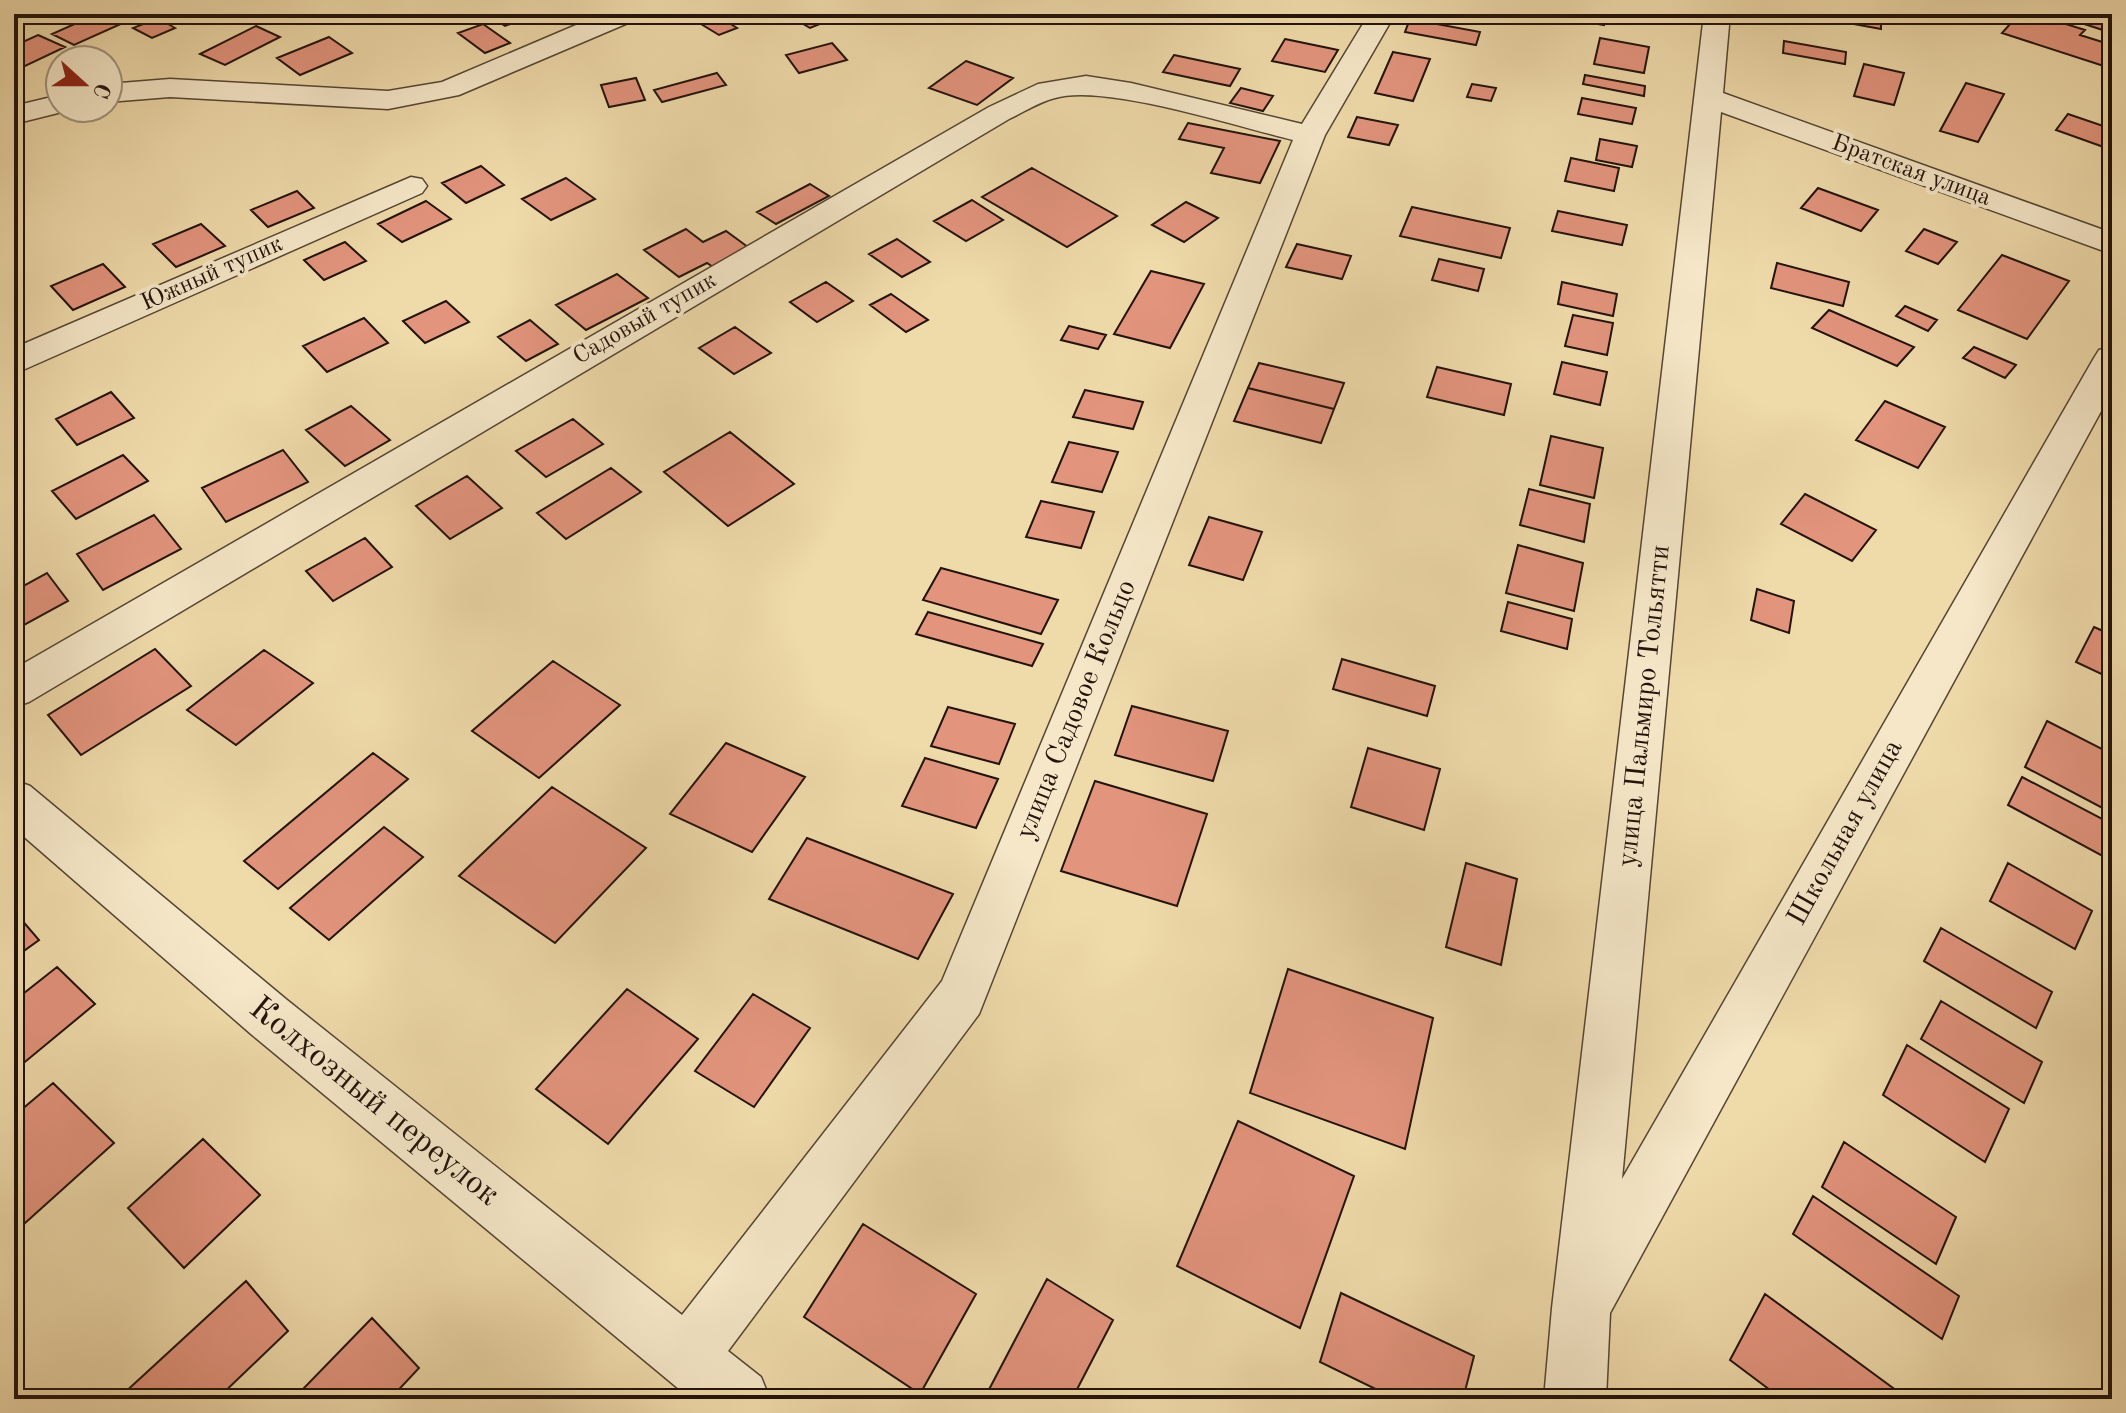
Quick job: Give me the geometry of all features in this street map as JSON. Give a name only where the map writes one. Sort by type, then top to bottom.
[{"type":"street","points":[[124,92],[170,88],[388,100],[449,89],[625,14]]},
{"type":"street","name":"улица Садовое Кольцо","points":[[687,1357],[961,997],[1310,135],[1382,14]]},
{"type":"street","name":"улица Пальмиро Тольятти","points":[[1575,1399],[1581,1308],[1717,14]]},
{"type":"street","name":"Садовый тупик","points":[[14,690],[986,121],[1048,90],[1086,85],[1131,92],[1310,135]]},
{"type":"street","name":"Братская улица","points":[[1710,98],[2112,244]]},
{"type":"street","points":[[14,115],[44,108]]},
{"type":"street","name":"Южный тупик","points":[[14,362],[411,186]]},
{"type":"street","name":"Школьная улица","points":[[1581,1308],[2112,358]]},
{"type":"street","name":"Колхозный переулок","points":[[14,800],[269,1017],[739,1399]]},
{"type":"building","points":[[97,14],[143,14],[76,44],[52,34]]},
{"type":"building","points":[[487,14],[535,14],[505,26]]},
{"type":"building","points":[[715,14],[737,28],[719,35],[696,21]]},
{"type":"building","points":[[786,14],[829,14],[835,18],[810,28]]},
{"type":"building","points":[[1300,14],[1346,14],[1340,24]]},
{"type":"building","points":[[1543,14],[1607,14],[1604,25]]},
{"type":"building","points":[[1828,14],[1827,23],[1786,16]]},
{"type":"building","points":[[1837,14],[1881,20],[1881,29],[1837,21]]},
{"type":"building","points":[[2019,14],[2034,14],[2085,30],[2080,35],[2112,45],[2112,65],[2110,68],[2002,33]]},
{"type":"building","points":[[2077,14],[2112,17],[2112,33],[2072,20]]},
{"type":"building","points":[[158,18],[175,28],[152,38],[133,28]]},
{"type":"building","points":[[1410,19],[1480,32],[1476,45],[1405,32]]},
{"type":"building","points":[[483,24],[510,43],[485,53],[458,33]]},
{"type":"building","points":[[256,26],[280,37],[225,65],[200,54]]},
{"type":"building","points":[[38,35],[58,44],[44,44],[44,57],[23,67],[14,63],[14,46]]},
{"type":"building","points":[[329,37],[352,53],[300,75],[277,58]]},
{"type":"building","points":[[1600,38],[1649,47],[1644,73],[1594,64]]},
{"type":"building","points":[[1285,39],[1338,50],[1325,72],[1272,61]]},
{"type":"building","points":[[1784,41],[1846,52],[1845,64],[1783,53]]},
{"type":"building","points":[[832,43],[847,60],[799,73],[786,55]]},
{"type":"building","points":[[1393,52],[1430,59],[1413,101],[1375,93]]},
{"type":"building","points":[[1174,55],[1240,69],[1230,86],[1163,72]]},
{"type":"building","points":[[966,61],[1013,78],[977,105],[929,88]]},
{"type":"building","points":[[1864,64],[1904,73],[1894,105],[1854,96]]},
{"type":"building","points":[[717,73],[726,85],[662,102],[654,90]]},
{"type":"building","points":[[1585,75],[1645,86],[1644,96],[1583,84]]},
{"type":"building","points":[[636,78],[645,100],[609,107],[601,85]]},
{"type":"building","points":[[1966,83],[2004,94],[1978,142],[1940,131]]},
{"type":"building","points":[[1472,84],[1496,88],[1491,101],[1467,97]]},
{"type":"building","points":[[1241,88],[1273,96],[1263,111],[1230,103]]},
{"type":"building","points":[[1582,98],[1636,108],[1632,124],[1578,114]]},
{"type":"building","points":[[2068,114],[2112,129],[2112,150],[2056,130]]},
{"type":"building","points":[[1357,117],[1398,125],[1389,145],[1348,137]]},
{"type":"building","points":[[1188,123],[1280,141],[1260,183],[1211,173],[1224,148],[1179,139]]},
{"type":"building","points":[[1600,139],[1637,146],[1632,167],[1596,160]]},
{"type":"building","points":[[1571,158],[1619,168],[1614,191],[1565,181]]},
{"type":"building","points":[[481,166],[504,185],[466,203],[442,183]]},
{"type":"building","points":[[1032,168],[1117,216],[1067,247],[982,197]]},
{"type":"building","points":[[566,178],[595,199],[551,220],[522,199]]},
{"type":"building","points":[[810,184],[829,196],[776,224],[757,212]]},
{"type":"building","points":[[1818,188],[1878,210],[1861,231],[1801,208]]},
{"type":"building","points":[[297,191],[314,208],[268,227],[251,210]]},
{"type":"building","points":[[972,200],[1003,220],[966,241],[934,221]]},
{"type":"building","points":[[426,201],[451,219],[402,242],[378,224]]},
{"type":"building","points":[[1186,202],[1218,218],[1184,242],[1152,225]]},
{"type":"building","points":[[1412,207],[1510,228],[1501,258],[1400,236]]},
{"type":"building","points":[[1558,211],[1627,225],[1622,245],[1552,231]]},
{"type":"building","points":[[201,224],[225,246],[176,267],[153,244]]},
{"type":"building","points":[[686,229],[703,242],[726,231],[752,250],[716,269],[707,263],[679,277],[644,250]]},
{"type":"building","points":[[1924,229],[1957,242],[1938,264],[1906,251]]},
{"type":"building","points":[[897,239],[930,262],[902,277],[869,254]]},
{"type":"building","points":[[345,242],[366,261],[324,280],[304,260]]},
{"type":"building","points":[[1297,244],[1351,256],[1342,279],[1286,267]]},
{"type":"building","points":[[2002,255],[2069,281],[2027,339],[1958,310]]},
{"type":"building","points":[[1439,259],[1484,269],[1478,291],[1432,280]]},
{"type":"building","points":[[1777,263],[1849,282],[1843,306],[1771,288]]},
{"type":"building","points":[[103,264],[125,287],[73,310],[51,286]]},
{"type":"building","points":[[1151,271],[1204,284],[1170,348],[1114,334]]},
{"type":"building","points":[[617,274],[648,298],[586,330],[556,305]]},
{"type":"building","points":[[826,282],[853,301],[817,322],[790,302]]},
{"type":"building","points":[[1562,282],[1617,294],[1613,316],[1558,304]]},
{"type":"building","points":[[891,294],[928,320],[906,332],[870,305]]},
{"type":"building","points":[[446,301],[469,322],[425,343],[403,321]]},
{"type":"building","points":[[1905,306],[1937,320],[1928,331],[1896,316]]},
{"type":"building","points":[[1829,310],[1914,347],[1897,366],[1812,328]]},
{"type":"building","points":[[1573,315],[1613,323],[1607,355],[1565,346]]},
{"type":"building","points":[[364,318],[388,343],[327,372],[303,346]]},
{"type":"building","points":[[530,320],[558,344],[526,361],[498,337]]},
{"type":"building","points":[[1069,326],[1106,335],[1098,349],[1061,340]]},
{"type":"building","points":[[735,327],[771,353],[734,374],[699,348]]},
{"type":"building","points":[[1974,347],[2016,365],[2005,378],[1963,358]]},
{"type":"building","points":[[1562,362],[1607,372],[1600,405],[1554,394]]},
{"type":"building","points":[[1259,363],[1344,383],[1334,409],[1248,388]]},
{"type":"building","points":[[1437,367],[1511,384],[1504,415],[1427,397]]},
{"type":"building","points":[[1248,388],[1334,409],[1321,443],[1234,421]]},
{"type":"building","points":[[1085,390],[1143,402],[1133,429],[1073,417]]},
{"type":"building","points":[[111,392],[134,418],[77,445],[56,419]]},
{"type":"building","points":[[1885,401],[1945,427],[1918,468],[1856,440]]},
{"type":"building","points":[[351,406],[390,440],[345,466],[306,430]]},
{"type":"building","points":[[573,419],[603,444],[546,477],[516,451]]},
{"type":"building","points":[[730,432],[794,484],[728,526],[664,472]]},
{"type":"building","points":[[1551,436],[1603,448],[1594,498],[1540,485]]},
{"type":"building","points":[[1069,442],[1118,452],[1102,492],[1052,482]]},
{"type":"building","points":[[283,450],[308,482],[226,522],[202,488]]},
{"type":"building","points":[[123,455],[148,481],[76,519],[52,491]]},
{"type":"building","points":[[611,468],[641,492],[566,539],[537,513]]},
{"type":"building","points":[[467,476],[502,508],[450,539],[416,506]]},
{"type":"building","points":[[1529,489],[1590,504],[1584,542],[1520,525]]},
{"type":"building","points":[[1805,494],[1876,530],[1852,561],[1781,524]]},
{"type":"building","points":[[1041,501],[1094,512],[1081,548],[1026,537]]},
{"type":"building","points":[[154,515],[181,549],[103,590],[77,554]]},
{"type":"building","points":[[1209,517],[1262,532],[1243,580],[1189,565]]},
{"type":"building","points":[[365,538],[392,567],[333,601],[306,571]]},
{"type":"building","points":[[1518,545],[1583,563],[1574,611],[1506,593]]},
{"type":"building","points":[[941,568],[1058,600],[1041,634],[923,600]]},
{"type":"building","points":[[47,573],[68,601],[24,625],[14,612],[14,591]]},
{"type":"building","points":[[1757,589],[1794,601],[1789,633],[1751,620]]},
{"type":"building","points":[[1508,602],[1572,619],[1567,649],[1501,631]]},
{"type":"building","points":[[928,612],[1043,644],[1032,666],[916,634]]},
{"type":"building","points":[[2094,627],[2112,635],[2112,679],[2076,662]]},
{"type":"building","points":[[155,649],[191,686],[81,755],[48,715]]},
{"type":"building","points":[[264,650],[313,683],[236,745],[187,710]]},
{"type":"building","points":[[1342,659],[1435,686],[1427,716],[1333,689]]},
{"type":"building","points":[[553,661],[620,705],[539,778],[472,731]]},
{"type":"building","points":[[1132,706],[1228,731],[1213,781],[1115,755]]},
{"type":"building","points":[[948,707],[1015,724],[999,764],[931,746]]},
{"type":"building","points":[[2047,721],[2112,754],[2112,813],[2025,767]]},
{"type":"building","points":[[726,743],[805,777],[752,852],[670,814]]},
{"type":"building","points":[[1368,748],[1440,769],[1424,830],[1351,807]]},
{"type":"building","points":[[373,753],[408,779],[278,889],[244,861]]},
{"type":"building","points":[[925,758],[998,779],[976,828],[902,806]]},
{"type":"building","points":[[2022,777],[2112,824],[2112,861],[2008,805]]},
{"type":"building","points":[[1095,781],[1207,814],[1177,906],[1061,871]]},
{"type":"building","points":[[552,787],[646,848],[555,943],[459,876]]},
{"type":"building","points":[[384,827],[423,857],[329,940],[290,908]]},
{"type":"building","points":[[807,838],[953,894],[918,959],[769,899]]},
{"type":"building","points":[[1466,863],[1517,879],[1501,965],[1446,947]]},
{"type":"building","points":[[2008,863],[2092,911],[2075,949],[1990,901]]},
{"type":"building","points":[[14,911],[39,940],[14,958]]},
{"type":"building","points":[[1941,928],[2052,992],[2036,1028],[1924,961]]},
{"type":"building","points":[[57,967],[95,1004],[14,1071],[14,1001]]},
{"type":"building","points":[[1288,969],[1433,1018],[1405,1149],[1250,1093]]},
{"type":"building","points":[[627,989],[698,1039],[608,1144],[536,1089]]},
{"type":"building","points":[[753,994],[810,1028],[754,1107],[695,1071]]},
{"type":"building","points":[[1941,1001],[2042,1062],[2024,1103],[1921,1039]]},
{"type":"building","points":[[1907,1045],[2009,1109],[1985,1162],[1883,1095]]},
{"type":"building","points":[[53,1083],[114,1143],[14,1233],[14,1116]]},
{"type":"building","points":[[1238,1121],[1354,1176],[1300,1328],[1177,1266]]},
{"type":"building","points":[[203,1139],[260,1195],[184,1268],[128,1208]]},
{"type":"building","points":[[1844,1142],[1956,1217],[1936,1264],[1822,1187]]},
{"type":"building","points":[[1813,1196],[1959,1296],[1942,1339],[1793,1234]]},
{"type":"building","points":[[863,1224],[976,1294],[920,1394],[804,1317]]},
{"type":"building","points":[[1047,1279],[1113,1320],[1072,1399],[984,1399]]},
{"type":"building","points":[[246,1281],[288,1331],[217,1399],[123,1399],[121,1396]]},
{"type":"building","points":[[1341,1293],[1474,1356],[1463,1399],[1396,1399],[1320,1362]]},
{"type":"building","points":[[1765,1294],[1908,1399],[1782,1399],[1730,1360]]},
{"type":"building","points":[[372,1318],[419,1368],[390,1399],[312,1399],[303,1389]]}]
